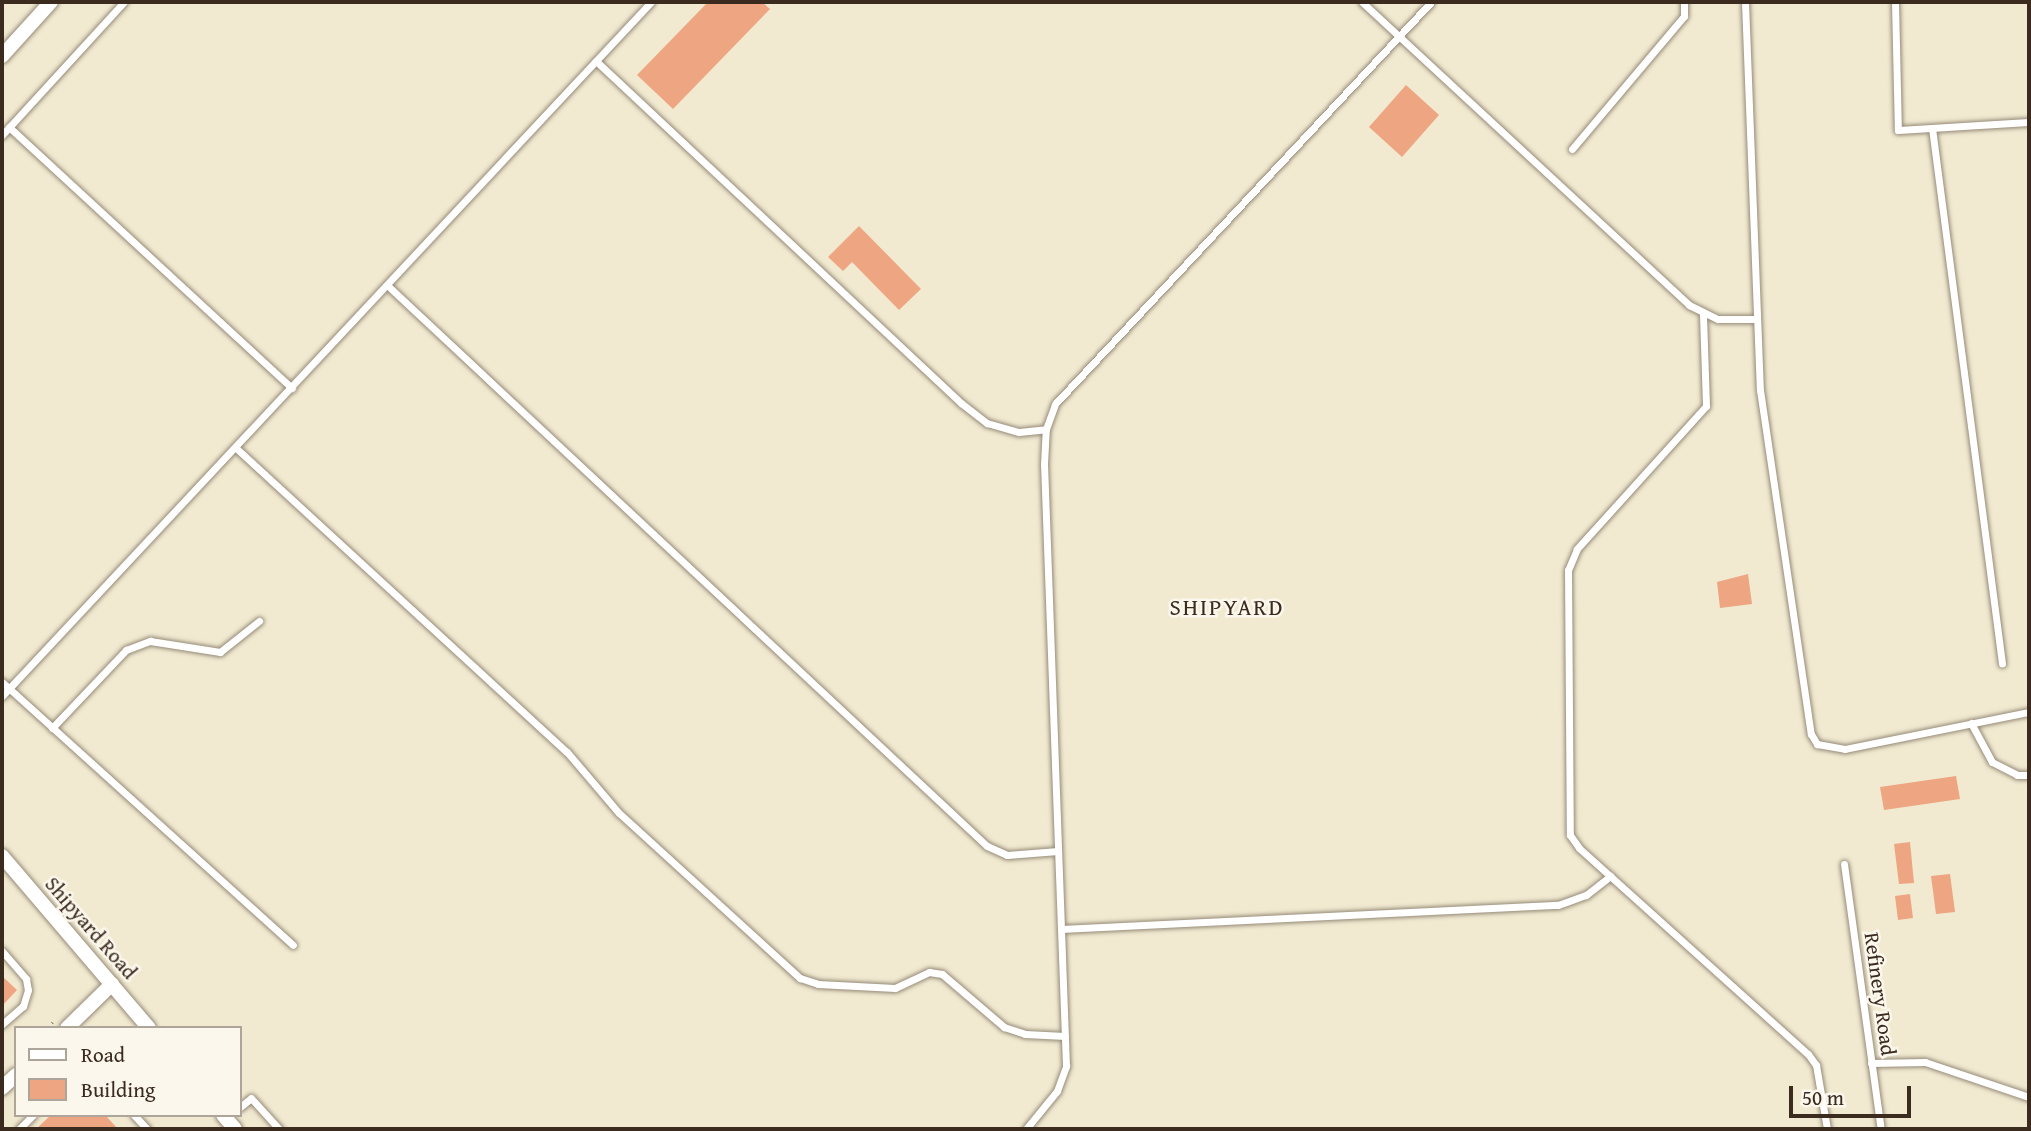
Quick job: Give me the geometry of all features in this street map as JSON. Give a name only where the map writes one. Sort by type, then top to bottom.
[{"type":"street","points":[[2,56],[51,2]]},
{"type":"street","name":"Shipyard Road","points":[[2,856],[147,1026]]},
{"type":"street","points":[[69,1026],[112,984]]},
{"type":"lane","points":[[2,135],[124,2]]},
{"type":"lane","points":[[2,696],[651,2]]},
{"type":"lane","points":[[1362,2],[1703,315],[1757,319]]},
{"type":"lane","points":[[1026,1129],[1057,1091],[1066,1066],[1046,429],[1055,404],[1431,2]]},
{"type":"lane","points":[[1573,149],[1684,16],[1684,2]]},
{"type":"lane","points":[[1745,2],[1760,390],[1811,734],[1817,744],[1833,750],[2029,712]]},
{"type":"lane","points":[[1895,2],[1898,130],[2029,122]]},
{"type":"lane","points":[[596,61],[961,403],[986,423],[1019,432],[1046,429]]},
{"type":"lane","points":[[9,127],[292,388]]},
{"type":"lane","points":[[1932,128],[2002,663]]},
{"type":"lane","points":[[387,285],[987,846],[1007,855],[1058,851]]},
{"type":"lane","points":[[1703,315],[1706,406],[1577,549],[1567,570],[1570,835],[1610,876],[1808,1054],[1816,1065],[1827,1129]]},
{"type":"lane","points":[[236,448],[567,752],[619,813],[800,978],[818,984],[895,988],[929,972],[943,974],[1004,1027],[1025,1034],[1065,1036]]},
{"type":"lane","points":[[52,728],[126,650],[150,641],[220,653],[259,621]]},
{"type":"lane","points":[[2,682],[293,945]]},
{"type":"lane","points":[[1971,723],[1992,762],[2017,775],[2029,775]]},
{"type":"lane","name":"Refinery Road","points":[[1844,864],[1881,1129]]},
{"type":"lane","points":[[1061,929],[1558,905],[1586,895],[1610,876]]},
{"type":"lane","points":[[2,951],[26,978],[28,990],[23,1006],[2,1024]]},
{"type":"lane","points":[[1871,1063],[1926,1062],[2029,1097]]},
{"type":"lane","points":[[242,1105],[251,1098],[279,1129]]},
{"type":"building","points":[[708,2],[762,2],[770,9],[673,109],[637,75]]},
{"type":"building","points":[[1406,85],[1439,115],[1402,157],[1369,127]]},
{"type":"building","points":[[859,226],[921,289],[899,310],[852,262],[843,271],[828,257]]},
{"type":"building","points":[[1748,574],[1752,604],[1720,608],[1717,582]]},
{"type":"building","points":[[1956,776],[1960,799],[1884,810],[1880,787]]},
{"type":"building","points":[[1910,842],[1914,883],[1899,884],[1894,844]]},
{"type":"building","points":[[1950,874],[1955,912],[1936,914],[1931,876]]},
{"type":"building","points":[[1910,894],[1913,918],[1898,920],[1895,896]]},
{"type":"building","points":[[2,976],[17,990],[2,1006]]},
{"type":"building","points":[[49,1117],[107,1117],[118,1129],[36,1129]]},
{"type":"district","name":"SHIPYARD","points":[[1227,607]]}]
